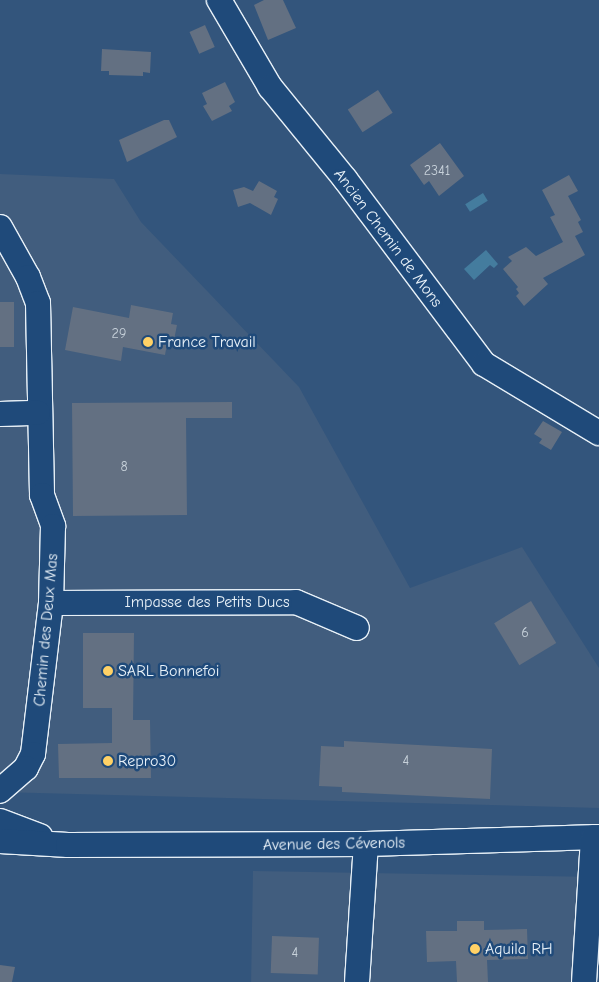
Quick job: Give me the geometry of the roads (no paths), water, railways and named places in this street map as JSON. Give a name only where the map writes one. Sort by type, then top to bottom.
[{"type":"street","name":"Ancien Chemin de Mons","points":[[219,0],[270,87],[345,179],[484,364],[599,433]]},
{"type":"street","name":"Chemin des Deux Mas","points":[[0,227],[28,277],[38,303],[38,413],[42,495],[53,526],[52,602],[33,754],[7,786],[0,803]]},
{"type":"street","points":[[0,414],[38,413]]},
{"type":"street","name":"Impasse des Petits Ducs","points":[[52,602],[296,602],[357,628]]},
{"type":"street","name":"Avenue des Cévenols","points":[[0,822],[68,845]]},
{"type":"street","points":[[584,982],[596,837]]},
{"type":"street","name":"Avenue des Cévenols","points":[[0,841],[68,845],[366,844],[596,837]]},
{"type":"street","points":[[357,982],[366,844]]},
{"type":"place","name":"France Travail","points":[[148,342]]},
{"type":"place","name":"SARL Bonnefoi","points":[[108,671]]},
{"type":"place","name":"Repro30","points":[[108,761]]},
{"type":"place","name":"Aquila RH","points":[[475,949]]}]
